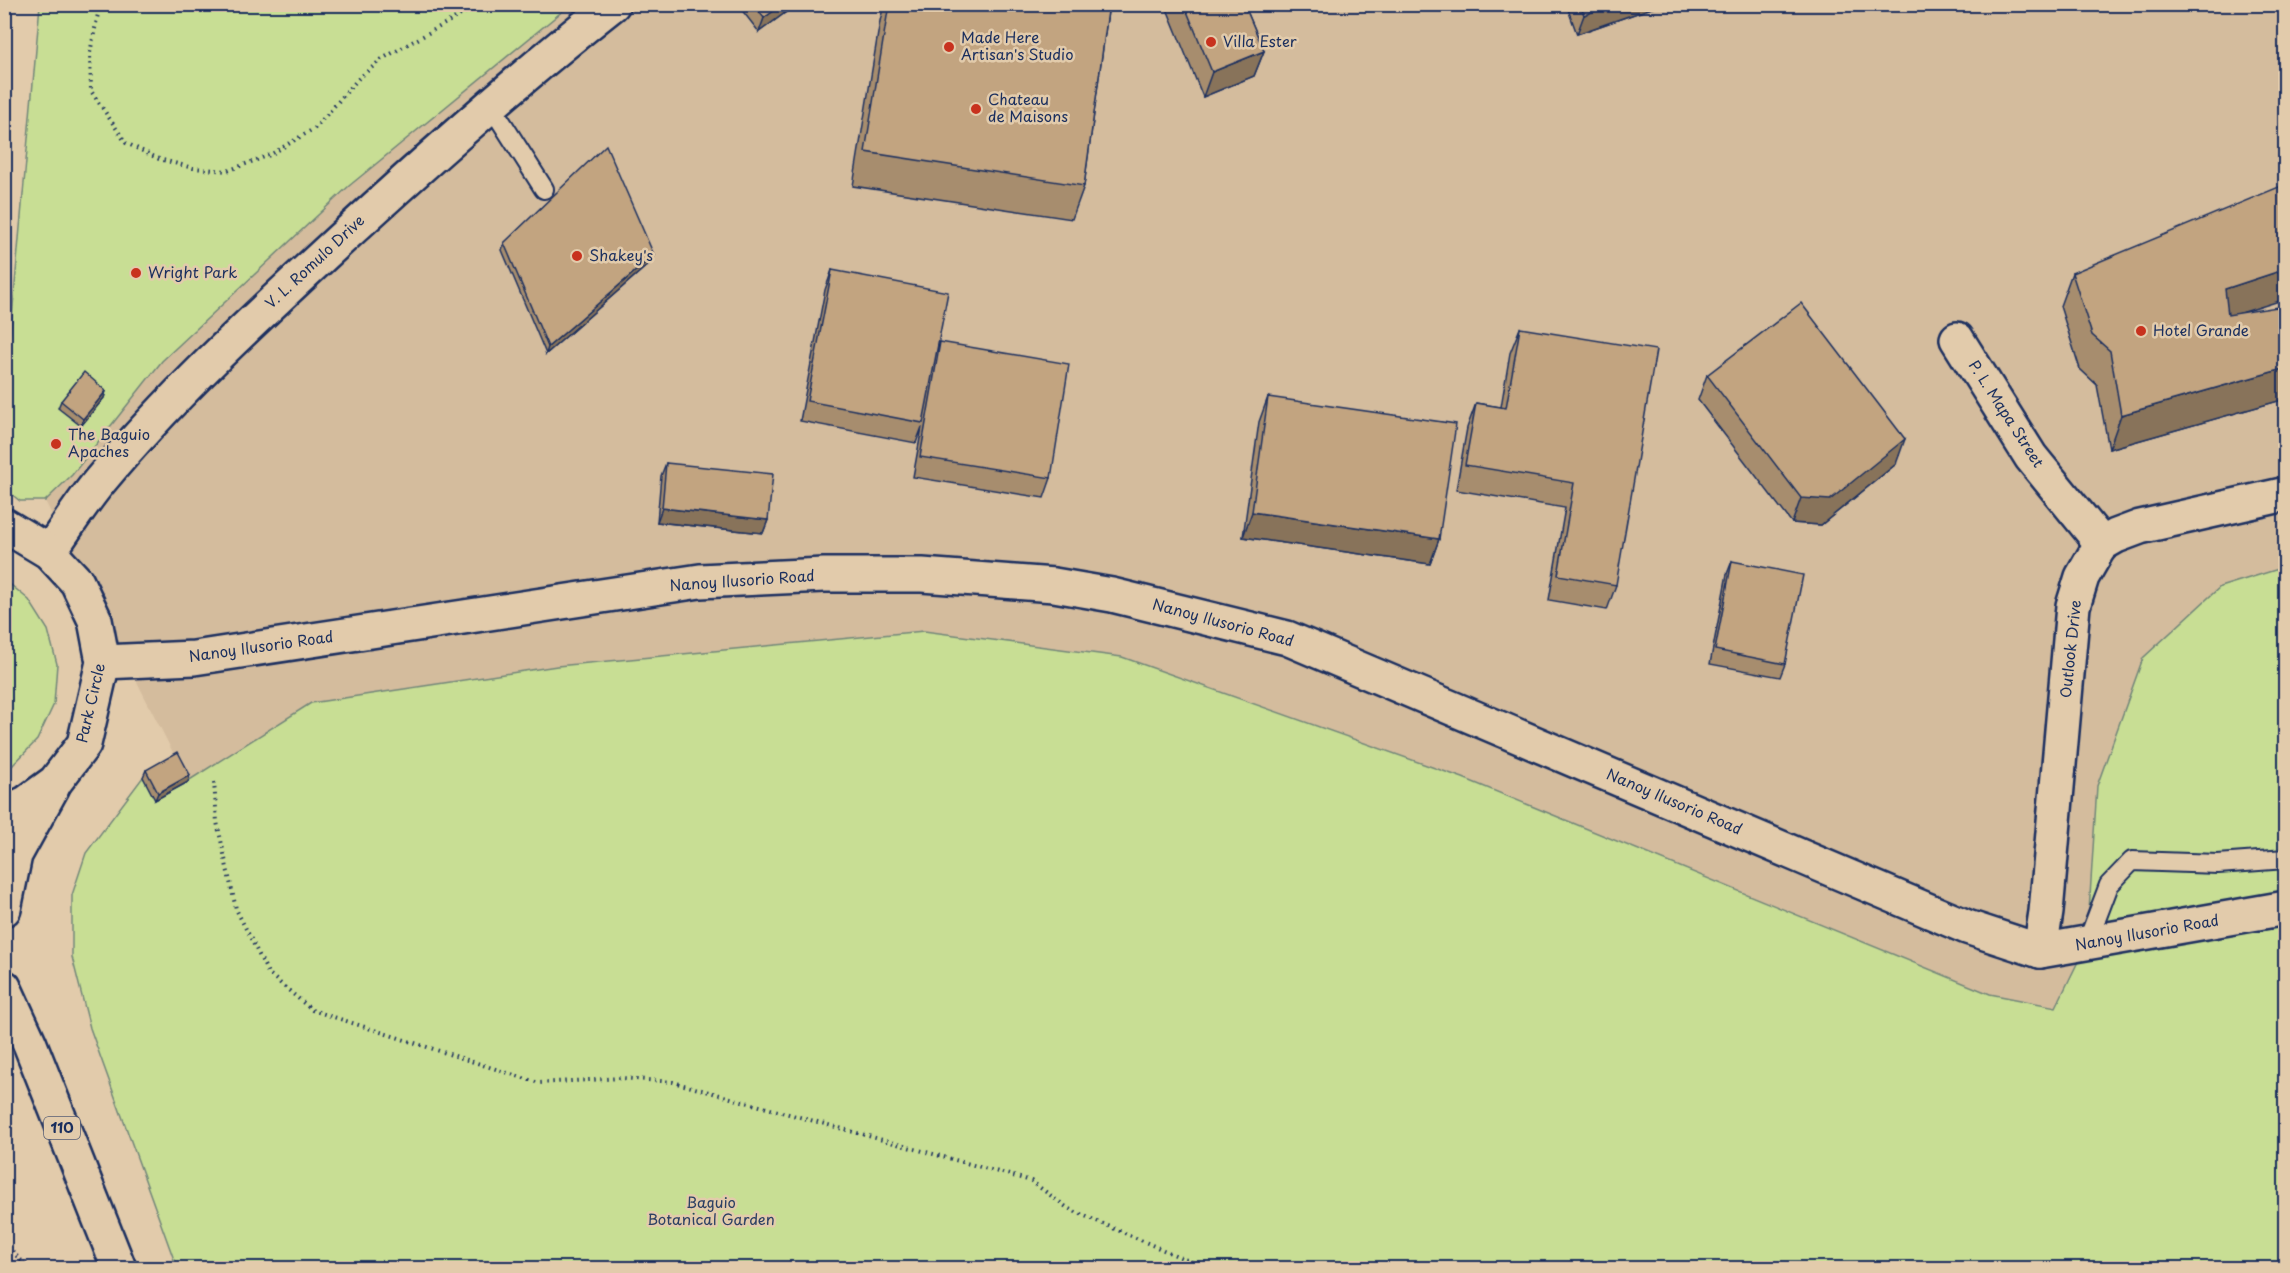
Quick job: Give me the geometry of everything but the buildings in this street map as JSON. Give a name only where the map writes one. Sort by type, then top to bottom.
[{"type":"main road","name":"V. L. Romulo Drive","points":[[49,552],[98,483],[162,410],[230,341],[490,105],[613,4]]},
{"type":"main road","name":"P. L. Mapa Street","points":[[1957,339],[2031,457],[2102,544]]},
{"type":"main road","points":[[2102,544],[2140,527],[2286,494]]},
{"type":"main road","name":"Park Circle","points":[[4,525],[49,552],[77,582],[95,620],[103,662],[84,744],[55,782],[26,804],[4,813]]},
{"type":"main road","name":"Outlook Drive","points":[[2040,951],[2046,912],[2073,606],[2082,577],[2102,544]]},
{"type":"main road","name":"Nanoy Ilusorio Road","points":[[103,662],[194,658],[700,581],[824,575],[922,575],[1054,585],[1112,595],[1287,638],[1967,927],[2040,951],[2286,908]]},
{"type":"main road","points":[[4,909],[15,855],[55,782]]},
{"type":"main road","name":"110","points":[[4,987],[30,1044],[119,1269]]},
{"type":"lane","points":[[490,105],[544,189]]},
{"type":"lane","points":[[2087,943],[2109,885],[2132,861],[2218,864],[2286,859]]},
{"type":"path","points":[[100,4],[90,53],[91,91],[126,143],[159,159],[193,168],[227,171],[270,155],[315,128],[358,79],[382,59],[480,4]]},
{"type":"path","points":[[214,782],[217,822],[236,909],[268,973],[312,1010],[539,1083],[622,1078],[673,1082],[1031,1181],[1069,1209],[1205,1269]]},
{"type":"path","points":[[9,1246],[28,1266],[40,1269]]},
{"type":"path","points":[[69,1269],[77,1263]]},
{"type":"shaded area","points":[[570,5],[2285,5],[2285,567],[2220,587],[2088,934],[2087,943],[2057,1007],[1990,994],[1463,778],[1122,657],[924,631],[557,666],[311,703],[188,782],[45,501],[72,475],[162,361],[349,186]]},
{"type":"green space","name":"Wright Park","points":[[40,5],[570,5],[349,186],[162,361],[72,475],[45,501],[20,501],[5,489],[5,395]]},
{"type":"green space","name":"Baguio Botanical Garden","points":[[2285,567],[2285,1268],[177,1268],[90,1028],[72,957],[72,895],[86,853],[143,777],[156,799],[311,703],[557,666],[924,631],[1122,657],[1463,778],[1990,994],[2056,1007],[2087,943],[2097,786],[2143,658],[2220,587]]},
{"type":"green space","points":[[5,580],[29,600],[48,630],[57,664],[54,704],[37,740],[10,768],[5,770]]},
{"type":"place","name":"Villa Ester","points":[[1211,42]]},
{"type":"place","name":"Made Here Artisan's Studio","points":[[949,47]]},
{"type":"place","name":"Chateau de Maisons","points":[[976,109]]},
{"type":"place","name":"Shakey's","points":[[577,256]]},
{"type":"place","name":"Wright Park","points":[[136,273]]},
{"type":"place","name":"Hotel Grande","points":[[2141,331]]},
{"type":"place","name":"The Baguio Apaches","points":[[56,444]]}]
